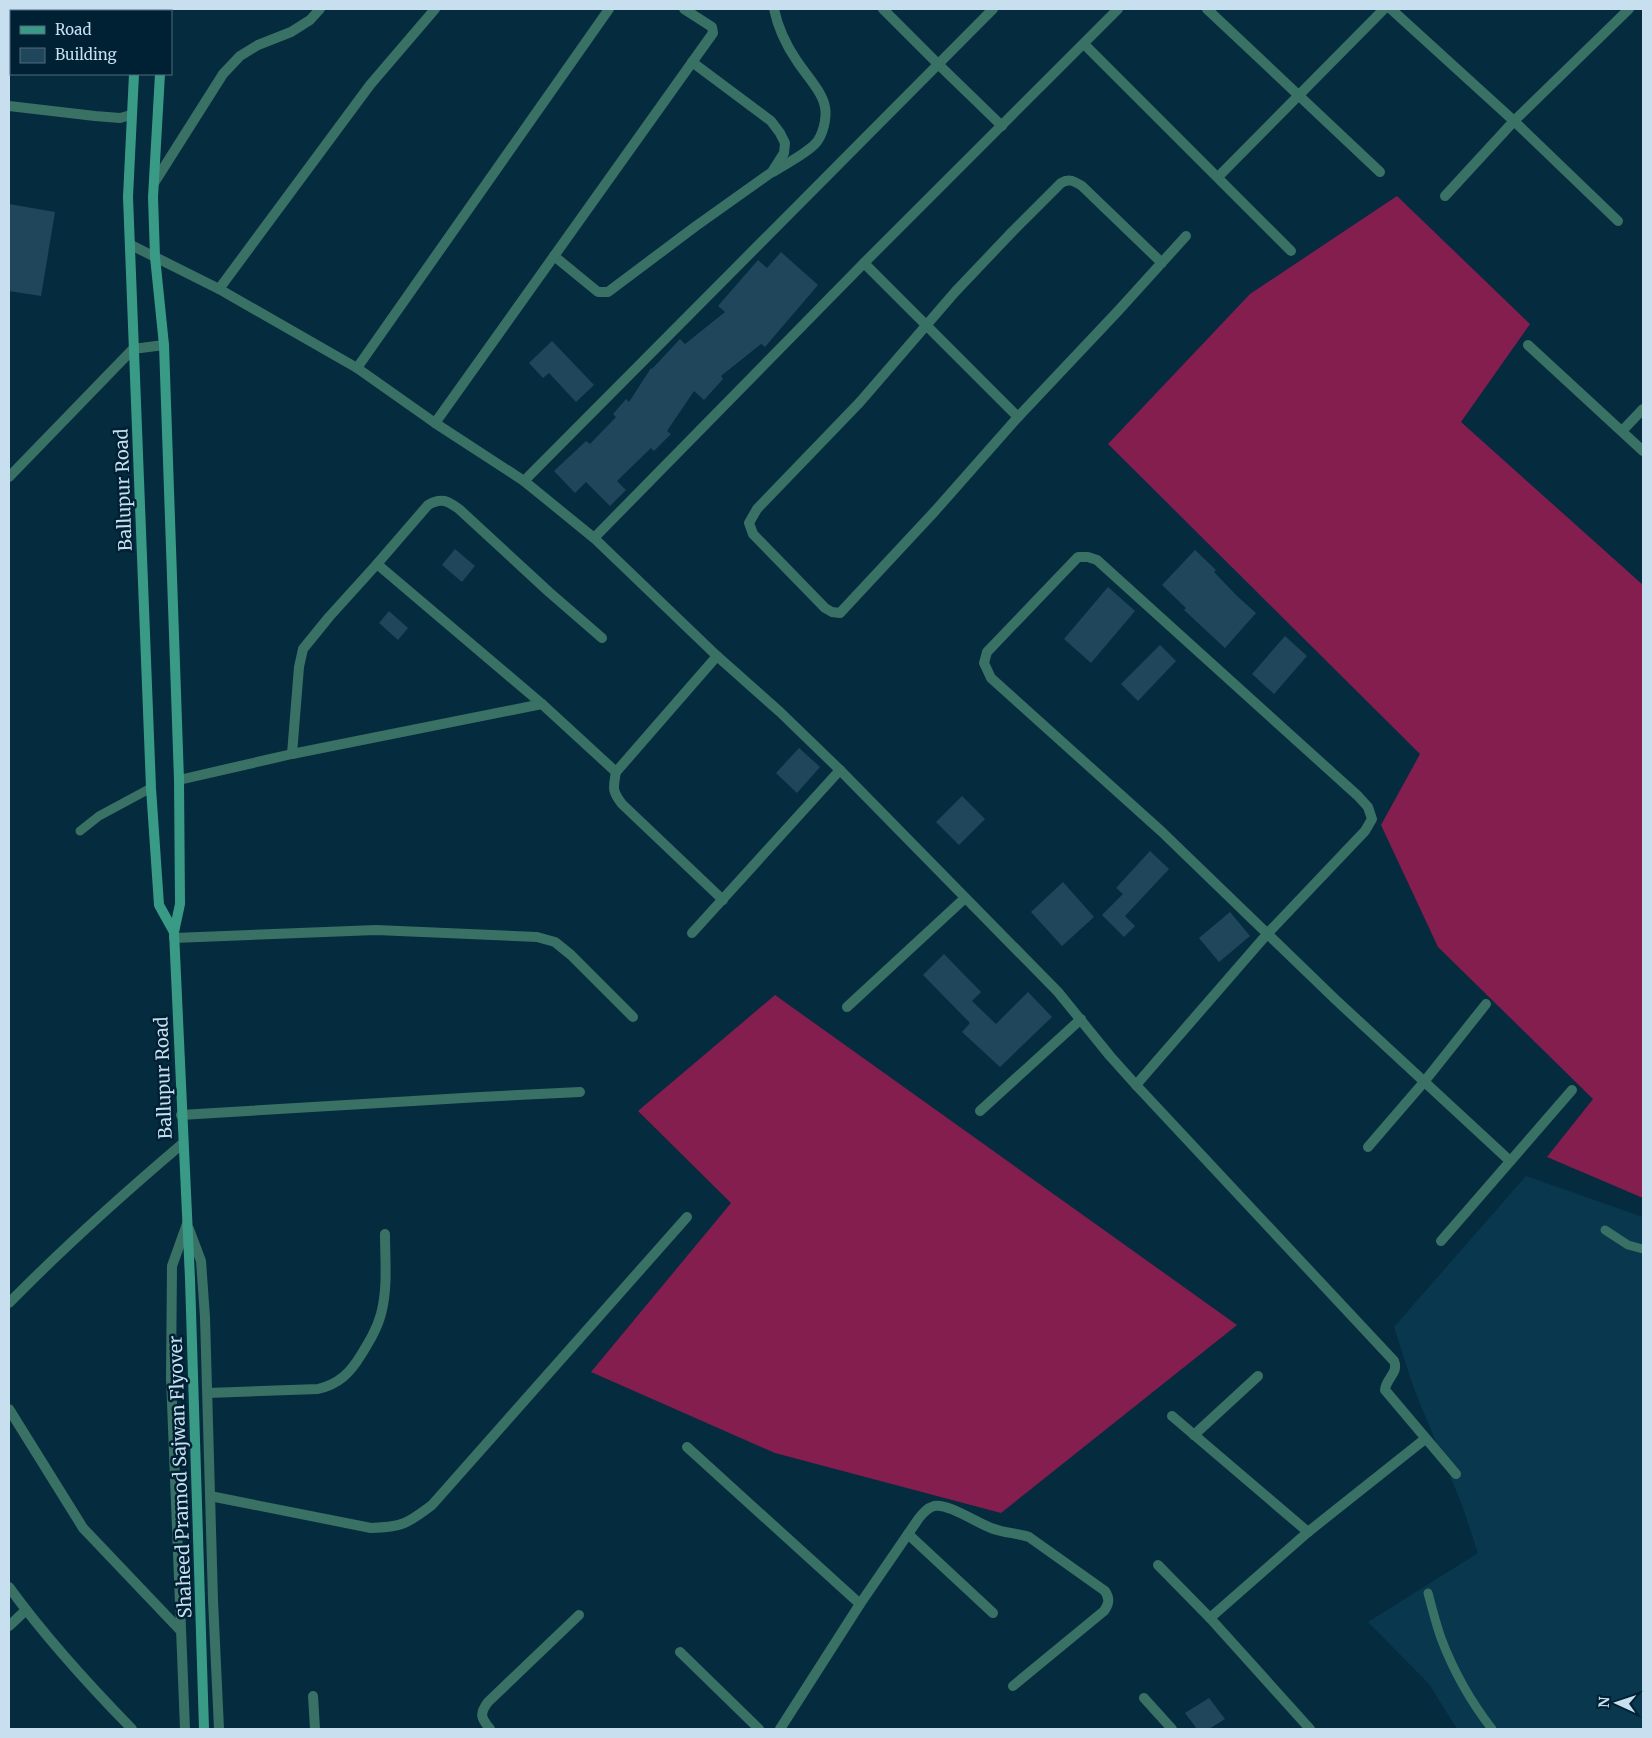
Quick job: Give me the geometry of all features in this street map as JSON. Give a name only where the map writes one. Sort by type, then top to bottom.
[{"type":"main road","name":"Ballupur Road","points":[[134,75],[128,197],[151,788],[159,906],[174,935],[187,1224]]},
{"type":"main road","points":[[160,75],[154,183],[155,257],[164,345],[179,780],[180,904],[174,935]]},
{"type":"main road","name":"Shaheed Pramod Sajwan Flyover","points":[[187,1224],[204,1729]]},
{"type":"street","points":[[154,183],[223,74],[240,56],[258,45],[291,32],[310,20],[320,9]]},
{"type":"street","points":[[219,289],[370,84],[435,9]]},
{"type":"street","points":[[357,368],[609,9]]},
{"type":"street","points":[[435,422],[713,33],[712,27],[684,9]]},
{"type":"street","points":[[554,256],[598,292],[608,292],[696,226],[816,143],[824,125],[825,107],[819,92],[781,35],[774,9]]},
{"type":"street","points":[[883,9],[1002,126]]},
{"type":"street","points":[[524,481],[993,9]]},
{"type":"street","points":[[594,538],[864,263],[1118,9]]},
{"type":"street","points":[[1207,9],[1380,172]]},
{"type":"street","points":[[1218,178],[1384,9]]},
{"type":"street","points":[[1391,9],[1514,121],[1618,221]]},
{"type":"street","points":[[1445,196],[1514,121],[1629,9]]},
{"type":"street","points":[[1084,44],[1292,251]]},
{"type":"street","points":[[692,62],[771,121],[780,133],[785,143],[784,153],[772,172]]},
{"type":"street","points":[[9,106],[120,118],[131,115]]},
{"type":"street","points":[[1162,263],[1082,186],[1074,181],[1067,180],[1061,183],[1012,232],[926,324],[860,402],[756,509],[749,523],[753,534],[825,608],[832,612],[840,613],[935,511],[1018,417],[1068,365],[1162,263],[1186,236]]},
{"type":"street","points":[[130,245],[219,289],[357,368],[524,481],[594,538],[716,656],[780,712],[840,770],[1058,992],[1136,1085],[1394,1361],[1395,1370],[1387,1381],[1385,1390],[1456,1474]]},
{"type":"street","points":[[864,263],[1018,417]]},
{"type":"street","points":[[9,477],[133,349],[164,345]]},
{"type":"street","points":[[1528,345],[1643,451]]},
{"type":"street","points":[[1622,431],[1643,410]]},
{"type":"street","points":[[292,754],[298,667],[303,649],[328,617],[428,505],[435,501],[444,500],[459,509],[602,638]]},
{"type":"street","points":[[1136,1085],[1268,933],[1365,831],[1372,819],[1368,806],[1358,796],[1096,560],[1088,557],[1078,557],[987,652],[984,663],[991,678],[1161,831],[1268,933],[1424,1082],[1510,1161]]},
{"type":"street","points":[[377,564],[542,704],[616,772]]},
{"type":"street","points":[[716,656],[616,772],[613,785],[614,793],[622,804],[722,900]]},
{"type":"street","points":[[179,780],[292,754],[542,704]]},
{"type":"street","points":[[692,933],[840,770]]},
{"type":"street","points":[[847,1007],[965,898]]},
{"type":"street","points":[[174,935],[376,930],[537,937],[555,942],[571,954],[633,1017]]},
{"type":"street","points":[[1368,1147],[1424,1082],[1486,1004]]},
{"type":"street","points":[[980,1112],[1081,1019]]},
{"type":"street","points":[[1441,1241],[1572,1090]]},
{"type":"street","points":[[181,1115],[580,1092]]},
{"type":"street","points":[[9,1303],[68,1244],[182,1144]]},
{"type":"street","points":[[210,1496],[371,1528],[392,1527],[411,1522],[432,1506],[688,1216]]},
{"type":"street","points":[[187,1224],[201,1262],[205,1317],[213,1600],[219,1729]]},
{"type":"street","points":[[185,1729],[170,1378],[172,1266],[187,1224]]},
{"type":"street","points":[[208,1393],[318,1389],[330,1386],[342,1379],[354,1368],[372,1337],[381,1315],[385,1295],[385,1234]]},
{"type":"street","points":[[1194,1435],[1258,1376]]},
{"type":"street","points":[[9,1409],[83,1528],[181,1631]]},
{"type":"street","points":[[1172,1416],[1308,1532]]},
{"type":"street","points":[[1210,1618],[1308,1532],[1425,1438]]},
{"type":"street","points":[[687,1446],[860,1604]]},
{"type":"street","points":[[780,1729],[860,1604],[919,1518],[927,1509],[935,1506],[945,1507],[992,1529],[1018,1533],[1029,1537],[1105,1591],[1109,1598],[1108,1605],[1104,1611],[1013,1686]]},
{"type":"street","points":[[908,1534],[993,1613]]},
{"type":"street","points":[[1158,1565],[1210,1618],[1310,1729]]},
{"type":"street","points":[[9,1587],[86,1682],[132,1729]]},
{"type":"street","points":[[9,1626],[26,1610]]},
{"type":"street","points":[[490,1729],[482,1718],[482,1710],[488,1702],[579,1614]]},
{"type":"street","points":[[680,1652],[759,1729]]},
{"type":"street","points":[[313,1696],[315,1729]]},
{"type":"street","points":[[1144,1698],[1172,1729]]},
{"type":"lane","points":[[80,831],[119,803],[151,788]]},
{"type":"lane","points":[[1605,1230],[1628,1245],[1643,1249]]},
{"type":"lane","points":[[1428,1593],[1441,1637],[1456,1672],[1480,1714],[1492,1729]]},
{"type":"shaded area","points":[[1397,196],[1530,324],[1461,422],[1643,585],[1643,1198],[1547,1157],[1593,1099],[1438,947],[1381,825],[1420,754],[1108,444],[1250,294]]},
{"type":"shaded area","points":[[775,995],[1237,1325],[1001,1513],[775,1453],[591,1372],[731,1203],[638,1111]]},
{"type":"shaded area","points":[[1526,1176],[1643,1217],[1643,1729],[1457,1729],[1429,1684],[1368,1622],[1478,1553],[1462,1505],[1414,1389],[1394,1327]]},
{"type":"building","points":[[9,204],[55,212],[41,296],[9,291]]},
{"type":"building","points":[[781,252],[818,285],[765,347],[761,344],[721,376],[723,379],[704,400],[694,391],[667,431],[671,434],[654,451],[651,448],[617,481],[626,490],[610,506],[586,482],[575,493],[554,471],[586,441],[590,444],[616,417],[613,414],[626,399],[629,402],[651,368],[680,339],[685,344],[725,312],[718,306],[758,260],[767,268]]},
{"type":"building","points":[[552,341],[594,385],[576,402],[549,373],[543,378],[529,363]]},
{"type":"building","points":[[455,549],[475,566],[462,582],[442,565]]},
{"type":"building","points":[[1195,550],[1216,570],[1214,572],[1237,596],[1256,613],[1225,648],[1184,610],[1186,608],[1162,585]]},
{"type":"building","points":[[1108,587],[1135,611],[1091,663],[1064,639]]},
{"type":"building","points":[[389,611],[408,628],[398,640],[379,623]]},
{"type":"building","points":[[1285,636],[1307,656],[1274,694],[1252,674]]},
{"type":"building","points":[[1160,645],[1176,661],[1138,701],[1121,684]]},
{"type":"building","points":[[799,748],[820,767],[797,793],[776,773]]},
{"type":"building","points":[[962,796],[985,819],[959,845],[936,822]]},
{"type":"building","points":[[1150,851],[1169,869],[1125,916],[1135,926],[1124,937],[1102,915],[1123,894],[1116,888]]},
{"type":"building","points":[[1063,882],[1094,917],[1062,946],[1031,912]]},
{"type":"building","points":[[1230,912],[1250,936],[1219,962],[1199,938]]},
{"type":"building","points":[[944,954],[981,992],[972,1001],[996,1024],[1028,992],[1052,1017],[1000,1067],[962,1032],[970,1023],[923,975]]},
{"type":"building","points":[[1209,1698],[1225,1719],[1209,1729],[1197,1729],[1185,1713]]}]
